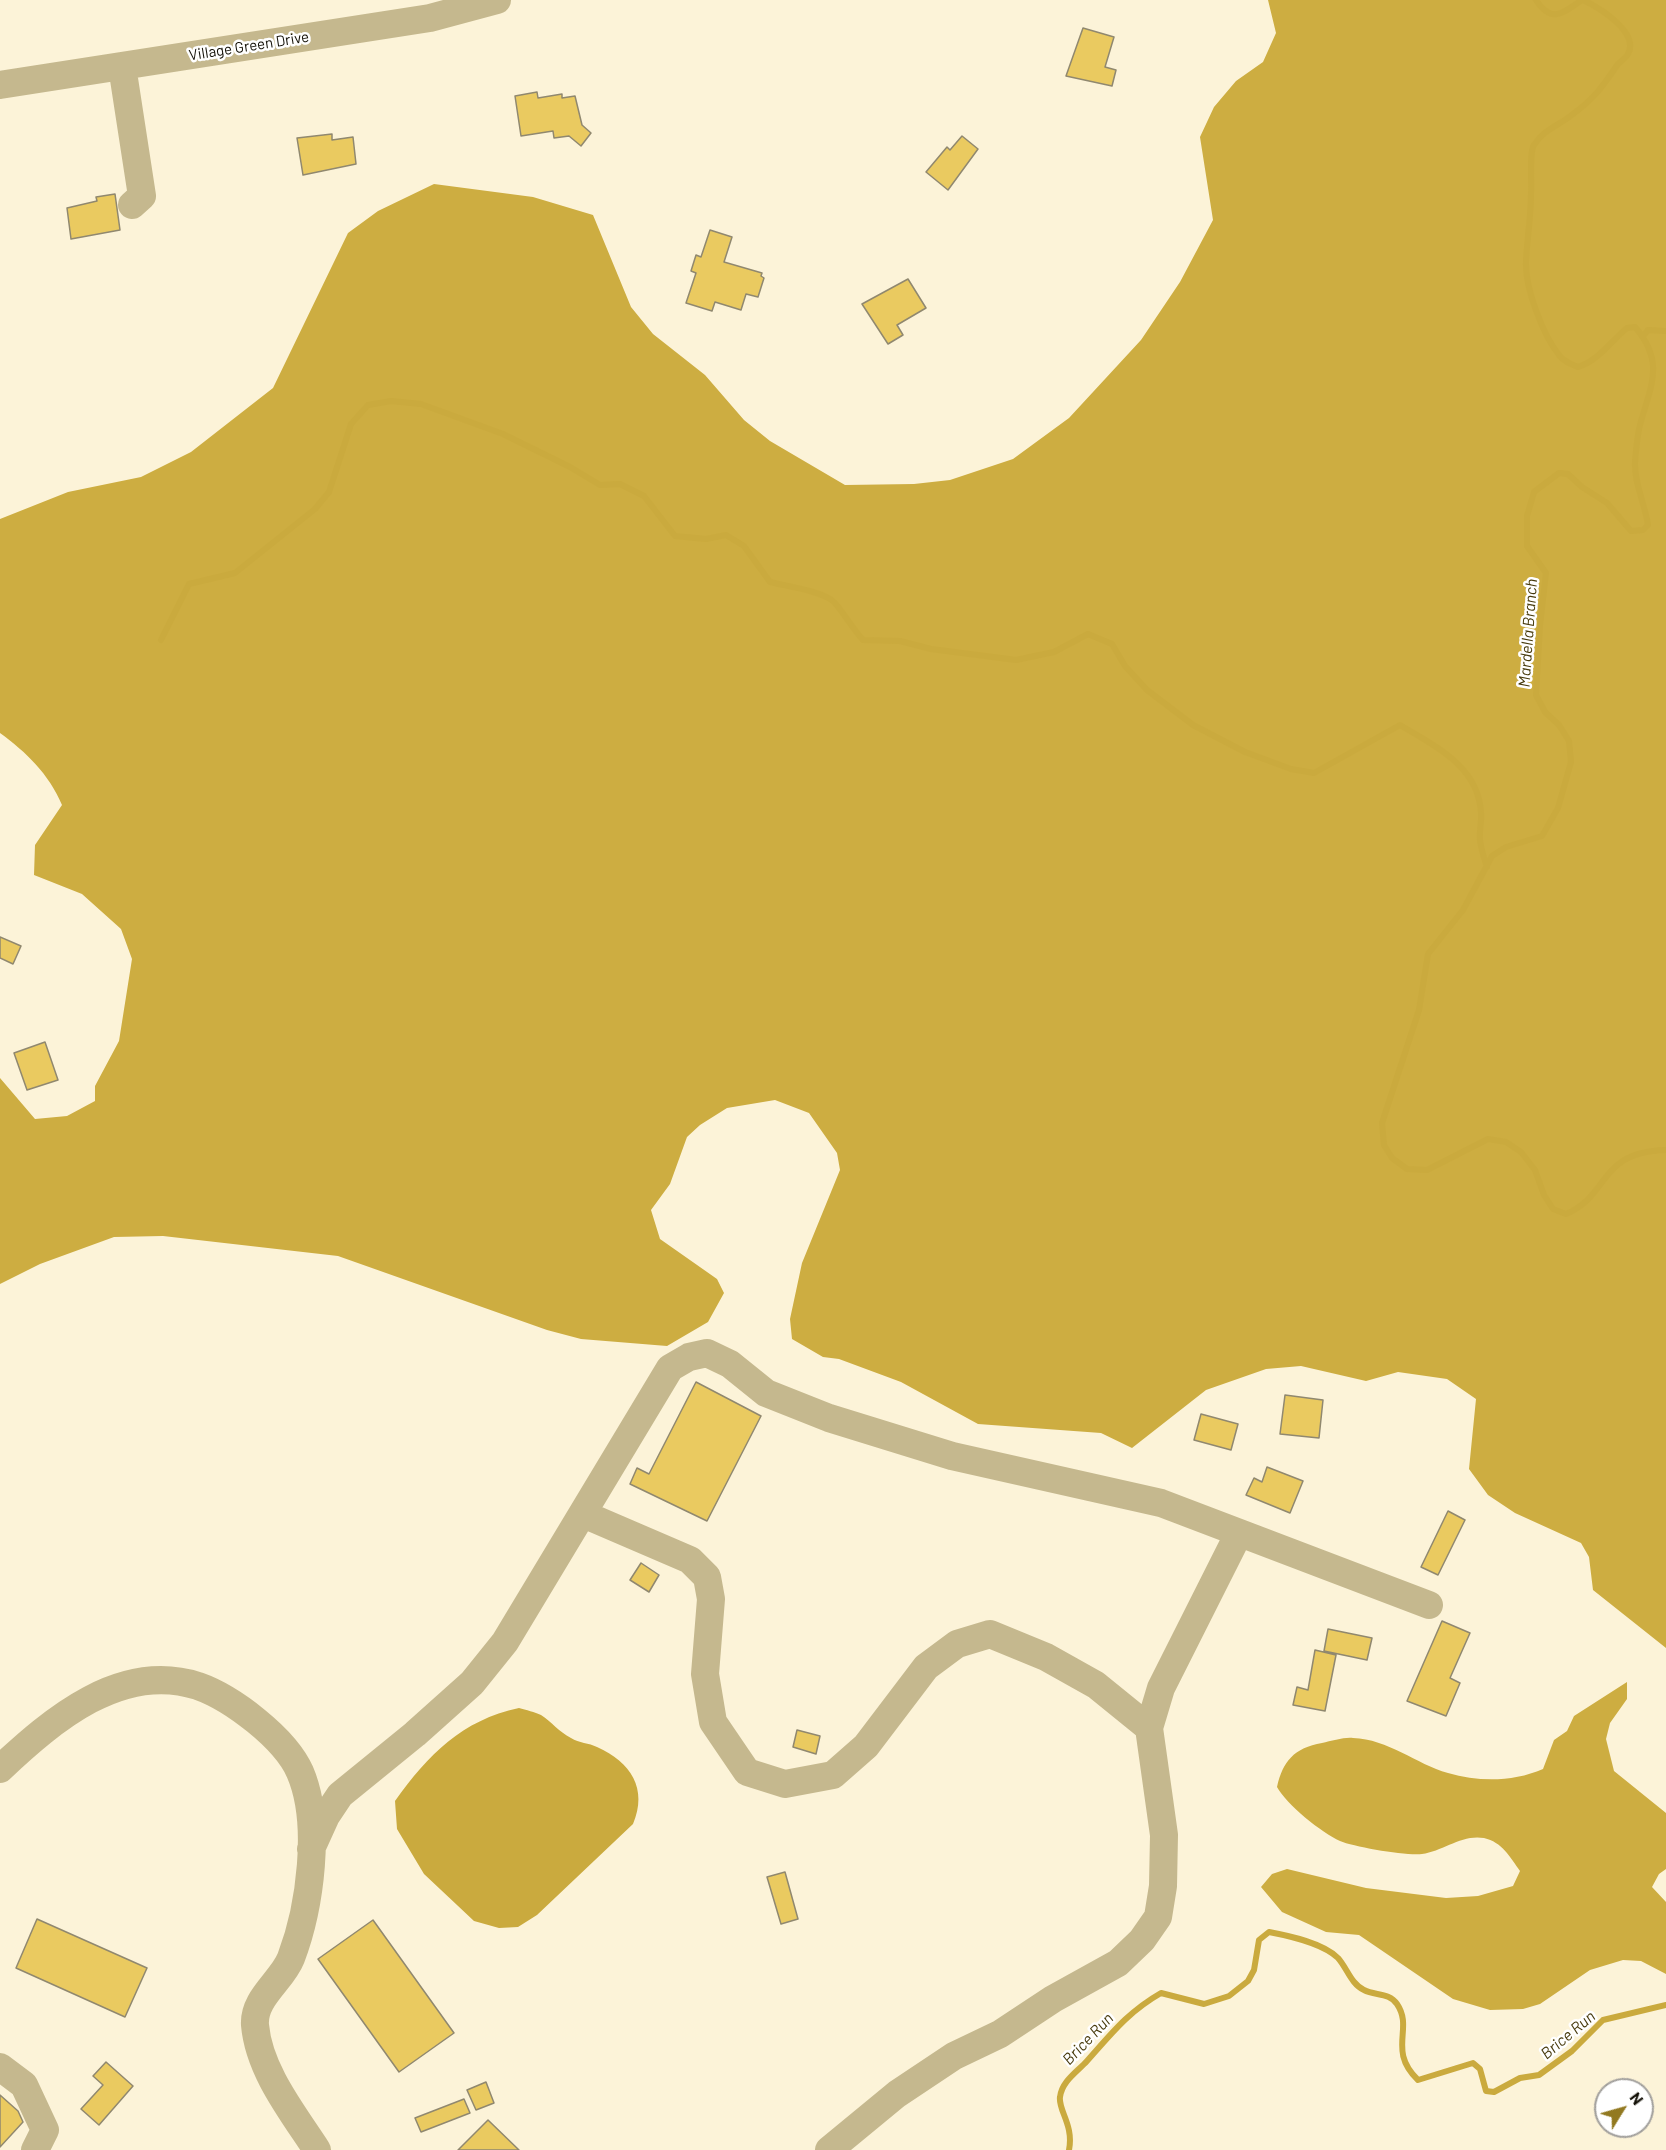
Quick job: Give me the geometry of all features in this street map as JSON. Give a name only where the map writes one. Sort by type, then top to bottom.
[{"type":"street","name":"Village Green Drive","points":[[0,85],[430,18],[497,0]]},
{"type":"street","points":[[122,66],[142,196],[132,205]]},
{"type":"street","points":[[311,1849],[326,1816],[340,1796],[416,1734],[472,1683],[505,1642],[670,1368],[689,1357],[707,1353],[730,1364],[766,1393],[829,1419],[951,1456],[1161,1503],[1429,1605]]},
{"type":"street","points":[[583,1514],[690,1560],[707,1577],[711,1599],[705,1674],[713,1722],[747,1772],[785,1784],[833,1775],[866,1746],[926,1667],[957,1644],[990,1634],[1046,1656],[1096,1684],[1149,1728]]},
{"type":"street","points":[[829,2150],[897,2094],[954,2056],[1000,2034],[1053,1999],[1118,1963],[1142,1940],[1158,1917],[1164,1886],[1164,1835],[1149,1728],[1161,1688],[1239,1533]]},
{"type":"street","points":[[0,1769],[61,1719],[93,1698],[120,1684],[153,1679],[195,1686],[221,1695],[286,1750],[300,1772],[309,1809],[311,1849],[305,1911],[290,1961],[262,1999],[255,2023],[261,2057],[317,2150]]},
{"type":"street","points":[[0,2067],[24,2085],[45,2130],[35,2150]]},
{"type":"shaded area","points":[[1268,0],[1666,0],[1666,1648],[1593,1590],[1589,1557],[1581,1543],[1515,1513],[1488,1495],[1469,1469],[1476,1399],[1447,1379],[1398,1372],[1366,1381],[1301,1366],[1266,1369],[1206,1390],[1132,1448],[1101,1433],[978,1424],[901,1382],[839,1359],[823,1357],[792,1339],[790,1319],[802,1263],[840,1170],[837,1153],[809,1113],[775,1100],[727,1108],[700,1125],[687,1137],[670,1184],[651,1210],[660,1239],[717,1279],[724,1293],[708,1322],[667,1346],[581,1339],[547,1330],[338,1256],[163,1236],[114,1237],[40,1264],[0,1284],[0,1078],[35,1119],[67,1116],[95,1101],[95,1086],[119,1041],[132,959],[121,929],[82,894],[34,875],[35,845],[62,805],[36,764],[0,733],[0,519],[68,492],[141,477],[191,452],[273,388],[348,233],[378,211],[434,184],[533,197],[593,215],[631,307],[653,334],[705,375],[744,420],[770,441],[845,485],[914,484],[950,480],[1013,459],[1069,418],[1141,340],[1180,282],[1213,220],[1200,137],[1214,107],[1236,81],[1263,62],[1276,33]]},
{"type":"shaded area","points":[[1627,1682],[1627,1699],[1610,1723],[1606,1739],[1614,1771],[1666,1813],[1666,1869],[1659,1874],[1652,1887],[1666,1902],[1666,1974],[1641,1961],[1623,1960],[1590,1970],[1540,2004],[1523,2009],[1490,2010],[1453,1999],[1359,1935],[1326,1932],[1282,1912],[1261,1887],[1272,1874],[1287,1869],[1366,1888],[1446,1898],[1478,1896],[1513,1886],[1520,1871],[1501,1847],[1484,1838],[1468,1838],[1422,1854],[1405,1854],[1340,1841],[1305,1817],[1277,1787],[1286,1763],[1304,1748],[1349,1738],[1366,1739],[1390,1747],[1436,1769],[1460,1776],[1496,1779],[1520,1776],[1543,1769],[1554,1740],[1567,1731],[1574,1716]]},
{"type":"shaded area","points":[[519,1708],[541,1715],[567,1736],[597,1747],[619,1760],[633,1778],[637,1788],[637,1811],[633,1824],[537,1915],[518,1927],[499,1928],[474,1921],[424,1874],[397,1829],[395,1801],[420,1769],[448,1742],[480,1721]]},
{"type":"building","points":[[1083,28],[1114,37],[1105,67],[1116,70],[1112,86],[1066,76]]},
{"type":"building","points":[[537,92],[538,98],[562,94],[562,98],[575,96],[582,125],[591,133],[581,146],[569,136],[554,138],[553,131],[521,136],[515,96]]},
{"type":"building","points":[[332,134],[332,140],[353,137],[356,164],[303,175],[297,138]]},
{"type":"building","points":[[962,136],[978,149],[948,190],[926,172],[947,147],[950,150]]},
{"type":"building","points":[[115,194],[120,230],[71,239],[67,208],[97,201],[96,197]]},
{"type":"building","points":[[710,230],[732,237],[724,262],[762,273],[761,276],[764,278],[758,297],[746,294],[741,310],[715,302],[712,311],[686,303],[696,273],[691,271],[696,255],[701,257]]},
{"type":"building","points":[[908,279],[926,308],[897,325],[903,335],[888,344],[862,304]]},
{"type":"building","points":[[0,937],[21,946],[13,964],[0,958]]},
{"type":"building","points":[[45,1042],[58,1080],[27,1090],[14,1053]]},
{"type":"building","points":[[696,1382],[761,1416],[707,1521],[630,1484],[637,1468],[649,1474]]},
{"type":"building","points":[[1285,1395],[1323,1400],[1319,1438],[1280,1434]]},
{"type":"building","points":[[1201,1414],[1238,1424],[1231,1450],[1194,1440]]},
{"type":"building","points":[[1267,1467],[1303,1481],[1290,1513],[1246,1495],[1254,1478],[1262,1482]]},
{"type":"building","points":[[1448,1511],[1465,1520],[1438,1575],[1421,1567]]},
{"type":"building","points":[[641,1563],[659,1575],[649,1592],[630,1580]]},
{"type":"building","points":[[1442,1621],[1470,1633],[1450,1678],[1460,1683],[1446,1716],[1407,1701]]},
{"type":"building","points":[[1328,1629],[1372,1638],[1367,1660],[1324,1651]]},
{"type":"building","points":[[1315,1650],[1336,1655],[1325,1711],[1293,1705],[1297,1687],[1308,1690]]},
{"type":"building","points":[[797,1730],[820,1736],[816,1754],[793,1747]]},
{"type":"building","points":[[785,1872],[798,1919],[781,1924],[767,1877]]},
{"type":"building","points":[[37,1919],[147,1968],[125,2017],[16,1968]]},
{"type":"building","points":[[373,1920],[454,2033],[399,2072],[318,1959]]},
{"type":"building","points":[[106,2062],[133,2086],[99,2125],[81,2109],[103,2085],[93,2076]]},
{"type":"building","points":[[486,2082],[494,2103],[476,2110],[467,2090]]},
{"type":"building","points":[[0,2095],[18,2111],[23,2122],[0,2147]]},
{"type":"building","points":[[464,2099],[470,2113],[421,2132],[415,2118]]},
{"type":"building","points":[[488,2120],[519,2150],[458,2150]]},
{"type":"waterway","name":"Mardella Branch","points":[[1536,0],[1542,8],[1553,14],[1564,12],[1582,0]]},
{"type":"waterway","name":"Mardella Branch","points":[[1583,0],[1616,21],[1628,37],[1630,46],[1627,55],[1593,97],[1568,118],[1542,135],[1532,149],[1526,273],[1541,324],[1553,346],[1568,362],[1578,367],[1592,360],[1627,328],[1635,327],[1645,340],[1653,364],[1653,375],[1639,429],[1635,462],[1636,478],[1648,525],[1643,530],[1631,531],[1607,503],[1582,487],[1568,474],[1559,473],[1534,492],[1527,516],[1527,546],[1546,573],[1536,695],[1545,712],[1559,725],[1569,741],[1571,762],[1558,808],[1542,836],[1506,847],[1492,856],[1463,910],[1428,954],[1419,1010],[1382,1123],[1384,1145],[1392,1158],[1407,1169],[1427,1170],[1488,1139],[1506,1142],[1521,1152],[1535,1170],[1544,1195],[1553,1209],[1566,1214],[1580,1206],[1616,1166],[1628,1158],[1666,1150]]},
{"type":"waterway","points":[[1643,336],[1648,330],[1666,331]]},
{"type":"waterway","points":[[161,640],[189,584],[235,573],[315,509],[329,492],[351,424],[368,405],[391,401],[421,404],[503,434],[570,467],[600,485],[620,484],[644,496],[675,536],[706,539],[726,535],[744,546],[770,582],[829,598],[863,640],[900,641],[931,649],[1016,660],[1054,652],[1088,634],[1112,644],[1125,666],[1147,690],[1193,725],[1245,752],[1291,769],[1314,773],[1400,725],[1452,759],[1472,782],[1481,812],[1480,840],[1487,867]]},
{"type":"waterway","name":"Brice Run","points":[[1069,2150],[1068,2126],[1060,2097],[1070,2077],[1130,2015],[1161,1993],[1204,2004],[1229,1996],[1248,1981],[1254,1970],[1259,1940],[1269,1932],[1324,1948],[1338,1958],[1352,1980],[1360,1987],[1368,1992],[1394,2000],[1402,2013],[1404,2059],[1418,2080],[1473,2063],[1480,2069],[1486,2091],[1494,2092],[1520,2078],[1539,2075],[1572,2051],[1603,2020],[1666,2005]]}]
